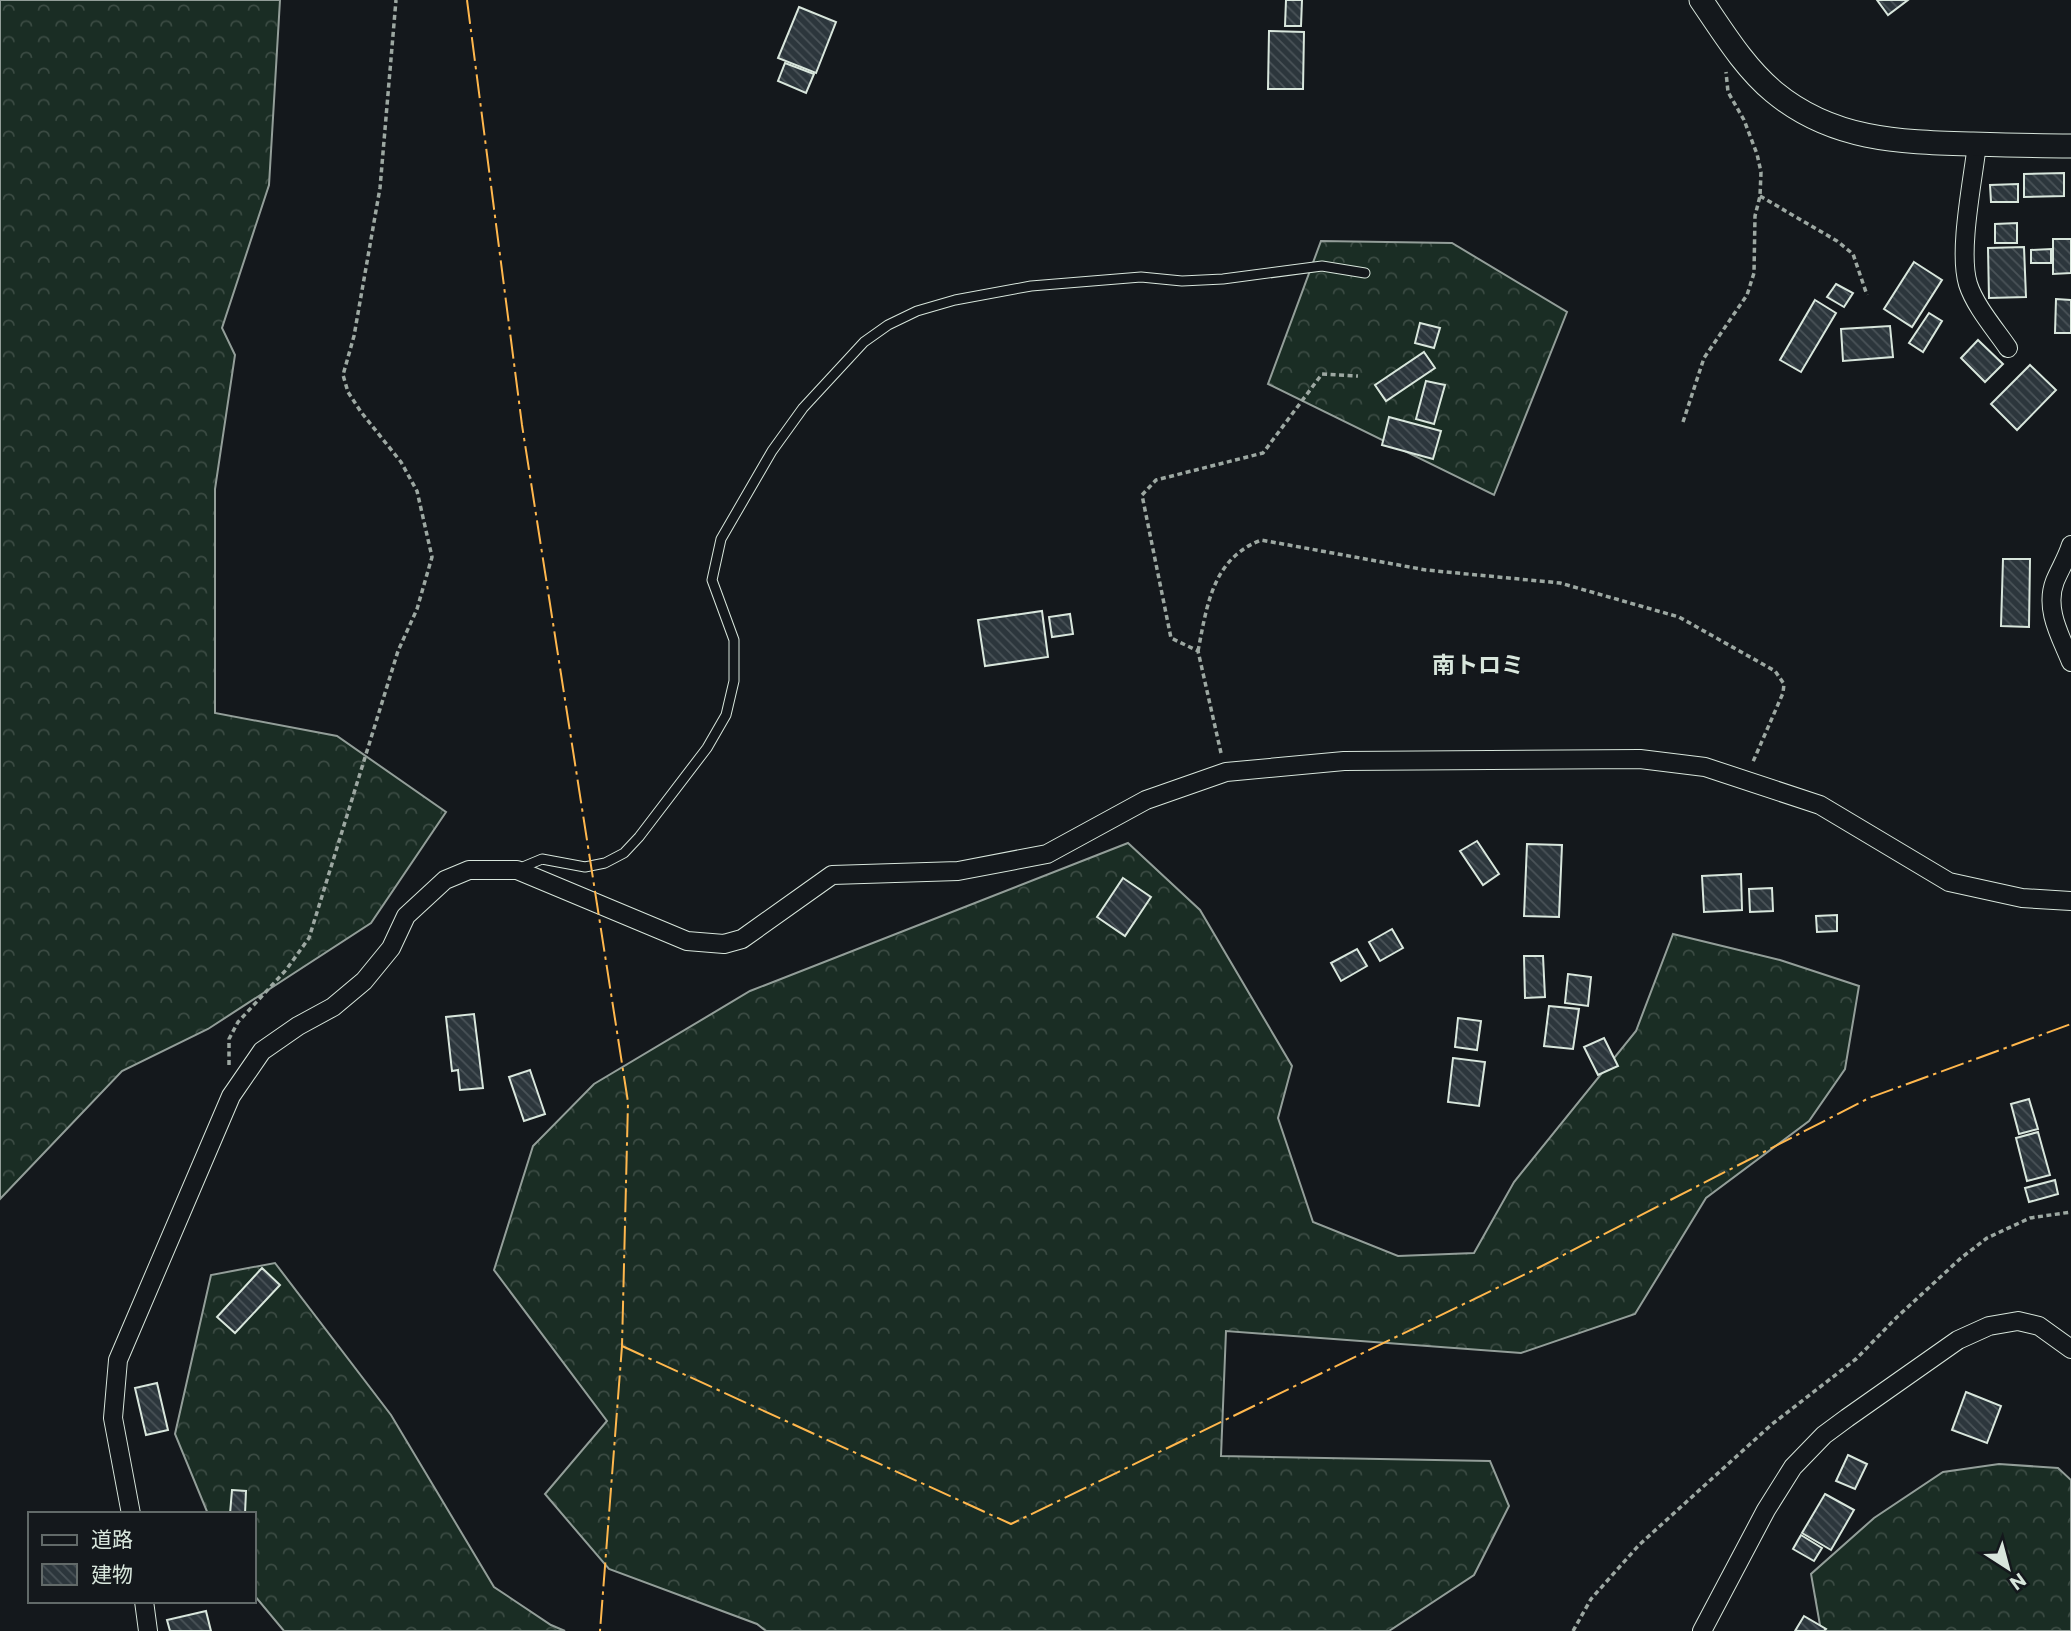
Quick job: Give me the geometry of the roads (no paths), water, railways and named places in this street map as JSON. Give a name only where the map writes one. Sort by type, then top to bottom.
[{"type":"street","points":[[1702,0],[1742,59],[1773,92],[1809,115],[1855,134],[1900,142],[2071,146]]},
{"type":"street","points":[[1977,144],[1967,221],[1968,285],[2008,348]]},
{"type":"street","points":[[2071,545],[2065,564],[2055,580],[2051,597],[2052,611],[2071,662]]},
{"type":"street","points":[[131,1512],[113,1418],[118,1360],[231,1096],[262,1051],[298,1026],[333,1007],[364,981],[391,948],[406,916],[444,880],[469,870],[517,870],[687,941],[724,944],[742,939],[832,876],[958,872],[1047,854],[1146,800],[1226,772],[1344,761],[1640,760],[1705,767],[1820,805],[1949,882],[2022,898],[2071,901]]},
{"type":"street","points":[[1702,1631],[1766,1510],[1793,1467],[1839,1423],[1958,1340],[1989,1326],[2018,1321],[2039,1326],[2071,1349]]},
{"type":"street","points":[[144,1603],[148,1631]]},
{"type":"lane","points":[[517,870],[542,859],[585,867],[606,863],[624,853],[707,748],[726,715],[734,681],[734,640],[712,580],[721,539],[772,451],[803,408],[864,342],[888,325],[917,311],[955,300],[1031,286],[1141,277],[1182,281],[1223,279],[1322,266],[1365,273]]},
{"type":"district","name":"南トロミ","points":[[1478,665]]}]
